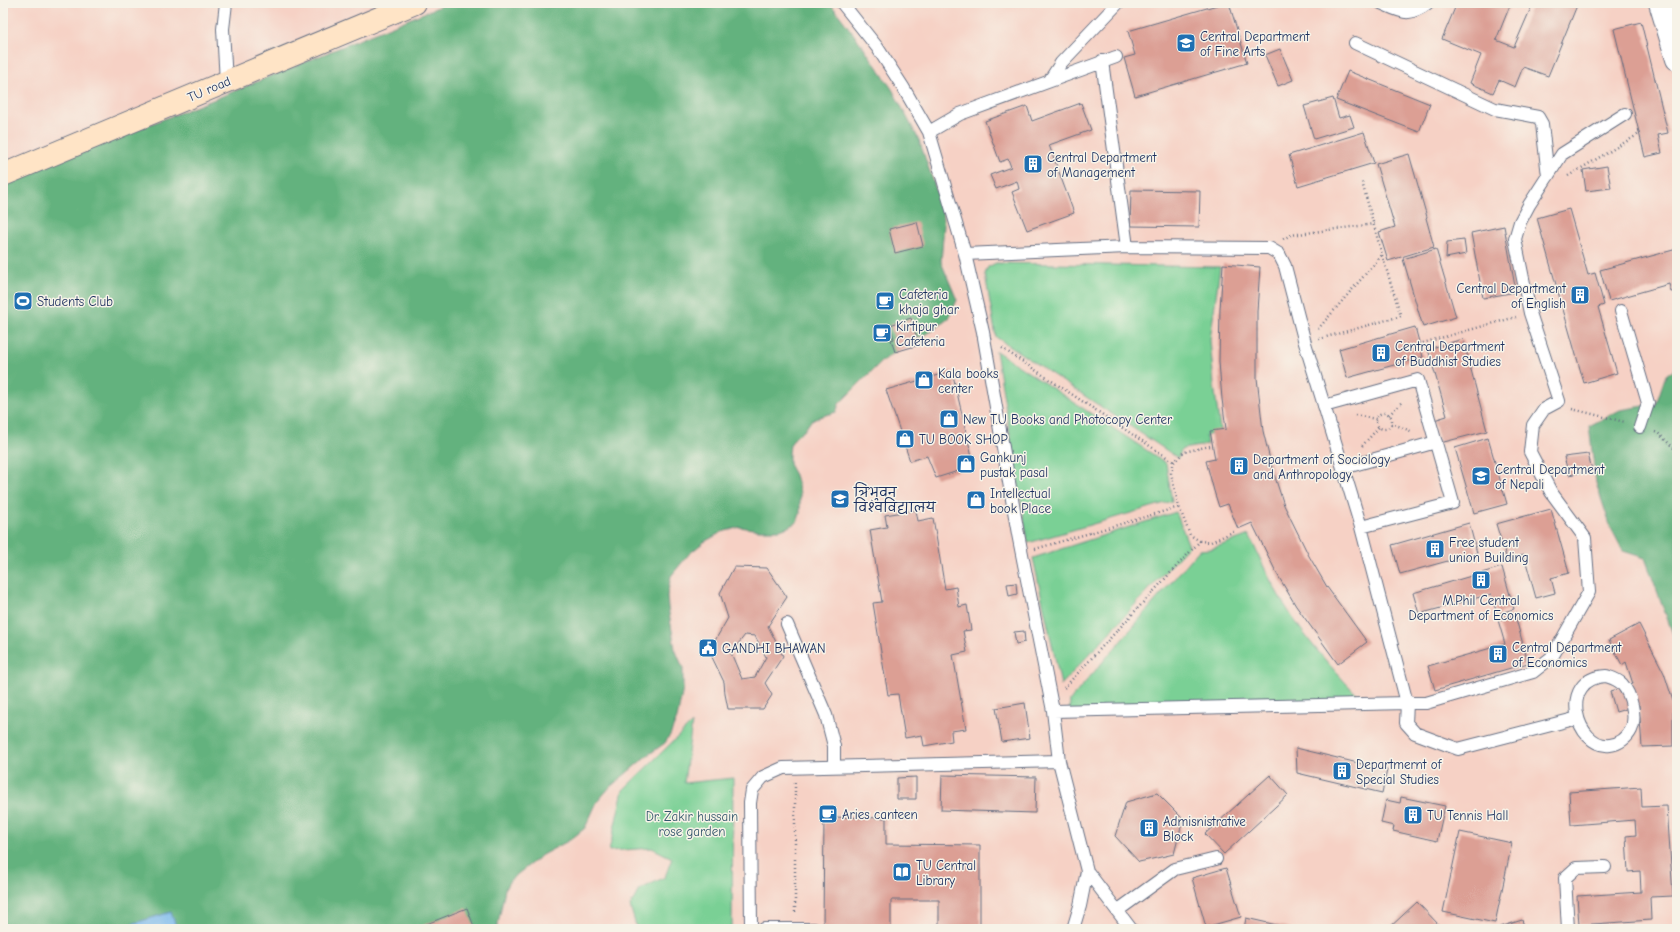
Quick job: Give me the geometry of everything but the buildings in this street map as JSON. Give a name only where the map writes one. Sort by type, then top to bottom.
[{"type":"street","name":"TU road","points":[[3,175],[415,3]]},
{"type":"street","points":[[1660,3],[1677,59]]},
{"type":"lane","points":[[226,3],[223,29],[226,82]]},
{"type":"lane","points":[[842,3],[877,47],[903,87],[929,132],[966,254],[983,332],[1018,534],[1053,711],[1059,761],[1087,871],[1131,929]]},
{"type":"lane","points":[[1050,80],[1061,63],[1118,3]]},
{"type":"lane","points":[[1381,3],[1405,13],[1417,11],[1428,3]]},
{"type":"lane","points":[[1355,42],[1495,109],[1538,117],[1542,124],[1548,176]]},
{"type":"lane","points":[[929,132],[960,114],[1116,57]]},
{"type":"lane","points":[[1102,61],[1127,247]]},
{"type":"lane","points":[[1053,711],[1426,703],[1533,672],[1552,657],[1589,592],[1584,538],[1551,492],[1530,452],[1533,425],[1544,409],[1559,402],[1530,313],[1515,239],[1523,216],[1562,154],[1625,114]]},
{"type":"lane","points":[[966,254],[1127,247],[1269,248],[1279,254],[1285,266],[1305,343],[1361,528],[1407,703],[1406,723],[1415,733],[1458,749],[1578,718]]},
{"type":"lane","points":[[1621,311],[1648,402],[1640,427]]},
{"type":"lane","points":[[1324,406],[1418,380],[1453,503],[1361,528]]},
{"type":"lane","points":[[1343,468],[1436,442]]},
{"type":"lane","points":[[787,624],[826,715],[834,746],[834,767]]},
{"type":"lane","points":[[1597,676],[1606,676],[1614,678],[1622,684],[1631,701],[1634,718],[1633,726],[1629,735],[1614,745],[1606,746],[1590,740],[1584,732],[1578,718],[1576,700],[1582,685],[1597,676]]},
{"type":"lane","points":[[751,929],[750,803],[752,790],[763,777],[783,768],[1059,761]]},
{"type":"lane","points":[[1117,911],[1175,869],[1216,859]]},
{"type":"lane","points":[[1568,929],[1565,878],[1576,868],[1605,867]]},
{"type":"lane","points":[[1073,929],[1080,906],[1087,871]]},
{"type":"lane","points":[[764,929],[814,929]]},
{"type":"path","points":[[1563,179],[1639,134]]},
{"type":"path","points":[[1305,343],[1401,316],[1382,256],[1362,182]]},
{"type":"path","points":[[1269,248],[1291,235],[1375,224]]},
{"type":"path","points":[[1305,343],[1382,256]]},
{"type":"path","points":[[1419,344],[1530,313]]},
{"type":"path","points":[[1000,346],[1174,462]]},
{"type":"path","points":[[1559,402],[1574,410],[1622,421],[1658,433],[1677,451]]},
{"type":"path","points":[[1382,413],[1387,414],[1391,418],[1390,425],[1383,429],[1379,427],[1376,420],[1378,416],[1382,413]]},
{"type":"path","points":[[1210,446],[1184,452],[1174,462],[1171,473],[1179,507],[1190,535],[1200,541],[1211,542],[1235,531]]},
{"type":"path","points":[[1031,550],[1179,507]]},
{"type":"path","points":[[1063,690],[1200,541]]},
{"type":"path","points":[[794,768],[796,929]]},
{"type":"shaded area","name":"त्रिभुवन विश्वविद्यालय","points":[[3,3],[1655,3],[1677,69],[1677,929],[3,929]]},
{"type":"green space","points":[[448,3],[830,3],[864,48],[892,89],[919,140],[941,204],[944,225],[941,262],[957,300],[949,318],[932,331],[914,340],[882,361],[839,404],[836,412],[819,417],[810,422],[804,431],[796,436],[790,445],[789,464],[795,475],[800,493],[800,514],[797,522],[780,530],[759,530],[740,527],[722,532],[704,542],[689,554],[671,576],[667,596],[668,607],[675,649],[683,668],[683,689],[677,718],[670,735],[665,743],[648,755],[610,787],[597,802],[585,828],[570,840],[542,855],[510,880],[505,889],[497,929],[3,929],[3,182],[220,97]]},
{"type":"green space","points":[[996,263],[1220,267],[1210,340],[1220,430],[1206,436],[1207,445],[1182,449],[1178,458],[996,337],[985,274],[988,267]]},
{"type":"green space","points":[[996,351],[1166,463],[1172,501],[1028,543]]},
{"type":"green space","points":[[1677,367],[1677,645],[1645,558],[1623,551],[1611,528],[1596,483],[1589,426],[1620,410],[1656,404],[1666,375]]},
{"type":"green space","points":[[1176,512],[1189,546],[1061,685],[1033,558]]},
{"type":"green space","points":[[1249,535],[1265,570],[1292,617],[1320,654],[1363,701],[1069,713],[1070,700],[1199,550],[1211,549]]},
{"type":"green space","name":"Dr. Zakir hussain rose garden","points":[[692,723],[684,783],[733,778],[732,929],[637,929],[630,906],[639,890],[665,877],[672,858],[652,848],[609,851],[623,790]]},
{"type":"water","points":[[171,912],[177,929],[118,929],[118,928]]},
{"type":"place","name":"Central Department of Fine Arts","points":[[1186,43]]},
{"type":"place","name":"Central Department of Management","points":[[1033,164]]},
{"type":"place","name":"Central Department of English","points":[[1580,295]]},
{"type":"place","name":"Students Club","points":[[23,301]]},
{"type":"place","name":"Cafeteria khaja ghar","points":[[885,301]]},
{"type":"place","name":"Kirtipur Cafeteria","points":[[882,333]]},
{"type":"place","name":"Central Department of Buddhist Studies","points":[[1381,353]]},
{"type":"place","name":"Kala books center","points":[[924,380]]},
{"type":"place","name":"New T.U Books and Photocopy Center","points":[[949,419]]},
{"type":"place","name":"TU BOOK SHOP","points":[[905,439]]},
{"type":"place","name":"Gankunj pustak pasal","points":[[966,464]]},
{"type":"place","name":"Department of Sociology and Anthropology","points":[[1239,466]]},
{"type":"place","name":"Central Department of Nepali","points":[[1481,476]]},
{"type":"place","name":"त्रिभुवन विश्वविद्यालय","points":[[840,499]]},
{"type":"place","name":"Intellectual book Place","points":[[976,500]]},
{"type":"place","name":"Free student union Building","points":[[1435,549]]},
{"type":"place","name":"M.Phil Central Department of Economics","points":[[1481,580]]},
{"type":"place","name":"GANDHI BHAWAN","points":[[708,648]]},
{"type":"place","name":"Central Department of Economics","points":[[1498,654]]},
{"type":"place","name":"Departmernt of Special Studies","points":[[1342,771]]},
{"type":"place","name":"Aries canteen","points":[[828,814]]},
{"type":"place","name":"TU Tennis Hall","points":[[1413,815]]},
{"type":"place","name":"Admisnistrative Block","points":[[1149,828]]},
{"type":"place","name":"TU Central Library","points":[[902,872]]}]
